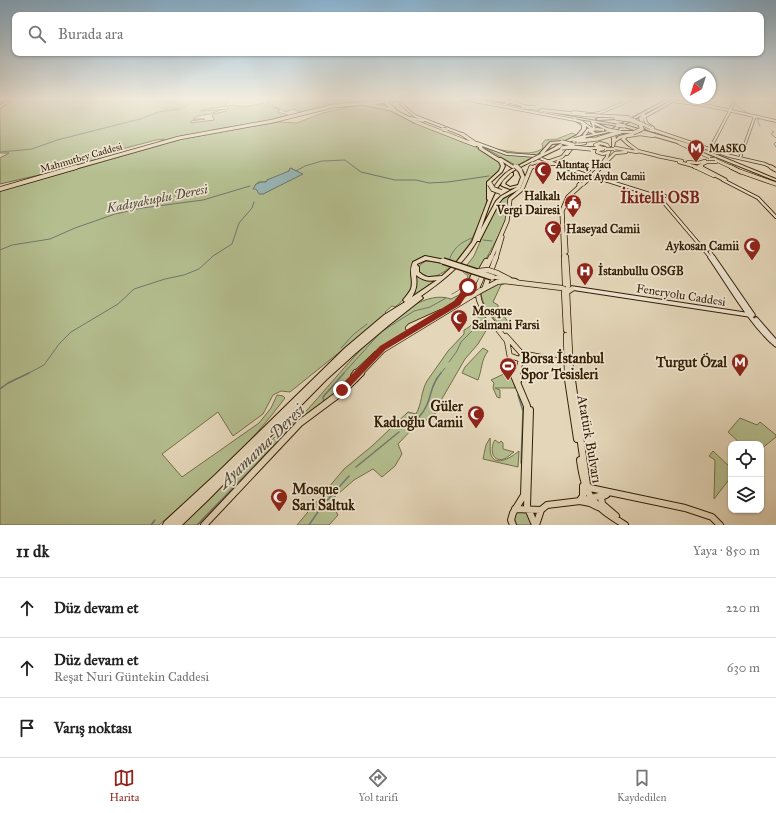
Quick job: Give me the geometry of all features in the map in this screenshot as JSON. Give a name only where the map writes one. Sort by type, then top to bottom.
[{"type":"highway","name":"Mahmutbey Caddesi","points":[[0,187],[9,183],[66,170],[176,138],[258,124]]},
{"type":"highway","name":"Mahmutbey Caddesi","points":[[0,187],[5,187],[173,140],[260,124]]},
{"type":"highway","points":[[422,124],[450,134]]},
{"type":"highway","points":[[427,124],[445,129],[483,146],[503,165],[501,171],[489,185],[486,211]]},
{"type":"highway","points":[[567,148],[584,130],[585,126],[581,124]]},
{"type":"highway","points":[[595,124],[608,132],[612,140],[611,148]]},
{"type":"highway","points":[[599,124],[679,142],[776,179]]},
{"type":"highway","points":[[601,124],[709,150],[776,179]]},
{"type":"highway","points":[[611,148],[613,134],[625,124]]},
{"type":"highway","points":[[567,148],[576,140],[599,138],[629,124]]},
{"type":"highway","points":[[611,148],[615,141],[623,133],[642,130],[642,127],[639,124]]},
{"type":"highway","points":[[615,141],[636,131],[642,124]]},
{"type":"highway","points":[[643,124],[651,130],[695,146]]},
{"type":"highway","points":[[428,126],[440,130],[445,129],[475,145]]},
{"type":"highway","points":[[585,137],[606,134],[620,128]]},
{"type":"highway","points":[[395,310],[439,281],[457,265],[472,245],[497,185],[506,175],[526,163],[532,160],[546,160],[567,148],[576,140],[620,128],[676,142]]},
{"type":"highway","points":[[445,129],[443,131],[475,145],[483,146]]},
{"type":"highway","points":[[636,131],[664,139]]},
{"type":"highway","points":[[176,525],[215,489],[353,351],[389,320],[456,270],[468,257],[497,202],[502,197],[519,188],[523,177],[516,169],[483,146],[462,134]]},
{"type":"highway","points":[[628,135],[623,139],[630,145]]},
{"type":"highway","points":[[585,137],[597,136],[611,140],[611,148]]},
{"type":"highway","points":[[546,160],[546,150],[551,142],[567,148],[611,148]]},
{"type":"highway","points":[[688,147],[734,163]]},
{"type":"highway","points":[[567,148],[611,148]]},
{"type":"highway","points":[[489,185],[494,180],[532,160]]},
{"type":"highway","points":[[516,169],[521,177],[517,186],[512,188],[505,186],[503,184],[504,182],[516,169]]},
{"type":"highway","points":[[478,240],[499,186],[516,169]]},
{"type":"highway","points":[[489,185],[493,189],[501,192],[512,191],[521,185]]},
{"type":"highway","points":[[168,525],[338,358],[409,298],[414,290],[415,284],[413,268],[415,263],[428,258],[514,282]]},
{"type":"highway","points":[[442,262],[430,260],[422,261],[416,267],[416,272],[424,278],[435,279],[442,276],[457,265]]},
{"type":"highway","points":[[163,525],[179,514]]},
{"type":"main road","points":[[433,124],[462,134]]},
{"type":"main road","points":[[586,124],[592,129]]},
{"type":"main road","points":[[567,148],[584,143],[584,136],[588,130],[594,128],[595,124]]},
{"type":"main road","points":[[640,124],[669,135]]},
{"type":"main road","points":[[645,124],[647,127],[709,150],[765,164],[776,170]]},
{"type":"main road","points":[[709,150],[723,124]]},
{"type":"main road","points":[[740,158],[752,124]]},
{"type":"main road","points":[[567,148],[583,143],[582,136],[588,126]]},
{"type":"main road","points":[[725,180],[688,163],[639,152],[624,139],[632,135],[646,134],[676,142],[702,152],[714,160],[741,172]]},
{"type":"main road","points":[[483,146],[510,154],[530,155],[546,160]]},
{"type":"main road","points":[[483,146],[510,155],[531,155],[663,197],[715,258],[752,316],[776,344]]},
{"type":"main road","points":[[525,356],[519,351],[487,312],[480,296],[482,281],[509,221],[512,198],[524,189],[531,168],[546,160],[564,157],[567,148]]},
{"type":"main road","points":[[611,148],[658,156]]},
{"type":"main road","points":[[611,148],[663,158],[697,167],[755,196],[776,215]]},
{"type":"main road","points":[[577,189],[602,165],[611,148]]},
{"type":"main road","points":[[602,165],[611,148]]},
{"type":"main road","points":[[709,150],[764,163],[776,170]]},
{"type":"main road","points":[[577,189],[615,153],[623,151],[663,158]]},
{"type":"main road","points":[[679,162],[698,163],[710,159],[720,160],[742,172],[776,184]]},
{"type":"main road","points":[[697,167],[706,161]]},
{"type":"main road","points":[[697,167],[709,162],[716,162],[776,184]]},
{"type":"main road","points":[[702,165],[700,168],[759,197],[776,215]]},
{"type":"main road","points":[[592,175],[659,197],[710,256],[747,313]]},
{"type":"main road","name":"Atatürk Bulvarı","points":[[577,189],[564,208],[567,328],[566,362],[583,483],[591,498],[609,514],[626,525]]},
{"type":"main road","points":[[499,274],[496,266],[501,238]]},
{"type":"main road","points":[[477,292],[487,285],[501,238]]},
{"type":"main road","points":[[204,525],[300,423],[342,392],[383,350],[443,311],[455,305],[470,290],[501,238]]},
{"type":"main road","points":[[501,238],[480,280],[477,293],[483,310],[504,337],[510,354],[514,377],[528,410],[524,495],[523,500],[514,509],[510,517],[513,525]]},
{"type":"main road","points":[[455,305],[467,291],[474,274],[479,271],[488,270],[514,282]]},
{"type":"main road","points":[[201,525],[297,423],[341,391],[356,378],[376,354],[386,345],[497,282],[514,282],[566,288]]},
{"type":"main road","name":"Feneryolu Caddesi","points":[[566,288],[747,313],[752,316]]},
{"type":"main road","name":"Feneryolu Caddesi","points":[[566,288],[752,316]]},
{"type":"main road","name":"Atatürk Bulvarı","points":[[567,347],[586,482],[590,488],[614,493]]},
{"type":"main road","points":[[510,354],[514,349],[519,351]]},
{"type":"main road","points":[[510,354],[516,359],[525,356],[566,362]]},
{"type":"main road","points":[[525,356],[518,369],[517,378],[528,401],[530,415],[528,507],[535,525]]},
{"type":"main road","points":[[580,501],[584,493],[583,483]]},
{"type":"main road","points":[[535,525],[539,511],[548,504],[580,501],[603,494],[614,493],[684,508],[712,517],[720,525]]},
{"type":"main road","name":"Atatürk Bulvarı","points":[[614,493],[602,496],[601,502],[626,525]]},
{"type":"main road","points":[[580,501],[595,505],[609,514]]},
{"type":"main road","points":[[514,509],[528,507],[539,511]]},
{"type":"green space","points":[[0,124],[251,124],[212,130],[215,131],[160,142],[164,139],[156,140],[107,153],[98,159],[61,170],[0,184],[0,158],[9,153],[0,153]]},
{"type":"green space","points":[[270,124],[421,124],[470,143],[500,163],[501,169],[488,181],[486,208],[470,243],[454,264],[433,258],[416,261],[412,287],[401,302],[395,307],[392,306],[385,312],[387,314],[290,392],[281,391],[273,395],[263,414],[233,436],[218,412],[162,454],[182,477],[259,423],[271,408],[277,395],[285,398],[242,449],[159,525],[0,525],[0,191],[182,139]],"holes":[[[291,168],[301,174],[263,194],[256,189],[255,185],[259,182],[267,182],[267,180],[283,175]]]},
{"type":"green space","points":[[572,133],[577,135],[564,142],[551,142],[543,151],[536,155],[511,154],[493,149],[519,153],[532,153],[543,148],[542,144],[545,140],[557,139]]},
{"type":"green space","points":[[485,148],[503,153],[535,156],[517,166]]},
{"type":"green space","points":[[522,186],[521,189],[509,198],[507,216],[493,247],[462,296],[444,310],[408,326],[408,331],[378,350],[342,388],[298,420],[198,525],[181,525],[280,432],[300,417],[349,362],[391,321],[412,306],[432,298],[451,299],[459,295],[470,276],[463,270],[474,256],[499,202]]},
{"type":"green space","points":[[426,261],[451,266],[438,275],[428,278],[420,274],[418,268]]},
{"type":"green space","points":[[415,272],[419,276],[436,280],[411,297]]},
{"type":"green space","points":[[496,283],[506,283],[501,285],[493,302],[498,305],[498,311],[502,313],[508,322],[499,324],[485,306],[481,292]]},
{"type":"green space","points":[[482,313],[487,320],[489,328],[465,359],[436,409],[437,412],[424,422],[415,426],[398,444],[402,454],[395,466],[382,477],[373,469],[354,480],[330,501],[338,515],[329,525],[297,525],[344,469],[372,446],[408,412],[416,414],[427,381],[448,351],[464,334],[464,330],[467,329]]},
{"type":"green space","points":[[483,348],[488,351],[483,361],[478,380],[462,373],[465,367]]},
{"type":"green space","points":[[502,360],[509,360],[515,388],[495,388],[500,390],[500,398],[497,397],[493,388],[494,383],[491,380],[510,371]]},
{"type":"green space","points":[[740,418],[757,425],[760,422],[776,435],[776,437],[764,447],[764,441],[738,441],[728,432]]},
{"type":"green space","points":[[490,438],[490,453],[493,459],[497,461],[505,460],[519,451],[518,467],[483,459],[486,445]]},
{"type":"green space","points":[[495,440],[499,443],[501,441],[503,443],[503,449],[514,452],[504,459],[496,459],[492,450]]},
{"type":"green space","points":[[713,451],[728,465],[728,481],[714,499],[715,460],[709,456]]},
{"type":"green space","points":[[517,511],[524,512],[528,515],[532,525],[514,525],[513,516]]},
{"type":"water","points":[[290,168],[303,174],[263,194],[259,194],[256,189],[253,189],[258,183],[266,182],[267,180],[289,171]]},
{"type":"waterway","points":[[0,152],[32,149],[57,140],[122,124]]},
{"type":"waterway","points":[[772,131],[774,132],[771,134],[776,138]]},
{"type":"waterway","points":[[776,142],[774,144],[776,147]]},
{"type":"waterway","name":"Kadıyakuplu Deresi","points":[[296,171],[305,166],[322,161],[345,160],[361,172],[395,180],[416,180],[429,183],[448,182],[489,176]]},
{"type":"waterway","name":"Kadıyakuplu Deresi","points":[[0,250],[12,245],[50,239],[75,228],[115,214],[142,208],[203,200],[250,186]]},
{"type":"waterway","points":[[28,374],[44,365],[59,344],[71,332],[118,304],[134,289],[165,279],[184,275],[199,269],[213,256],[232,244],[239,223],[252,208],[254,202]]},
{"type":"waterway","points":[[449,261],[452,253],[458,246],[472,238]]},
{"type":"waterway","points":[[483,240],[492,241]]},
{"type":"waterway","points":[[452,294],[460,289],[466,282],[468,276],[463,272]]},
{"type":"waterway","name":"Ayamama Deresi","points":[[343,374],[381,332],[414,311],[430,307],[446,298]]},
{"type":"waterway","points":[[341,348],[354,334],[367,324]]},
{"type":"waterway","points":[[449,362],[457,351],[461,342],[475,328]]},
{"type":"waterway","points":[[440,374],[445,368]]},
{"type":"waterway","name":"Ayamama Deresi","points":[[324,402],[323,397],[344,373]]},
{"type":"waterway","points":[[419,417],[427,406],[434,384],[441,373]]},
{"type":"waterway","points":[[0,389],[8,383],[28,374]]},
{"type":"waterway","name":"Ayamama Deresi","points":[[518,395],[523,411],[521,463]]},
{"type":"waterway","name":"Ayamama Deresi","points":[[197,525],[298,421],[311,411]]},
{"type":"waterway","points":[[356,467],[399,432]]},
{"type":"waterway","points":[[309,525],[322,506],[349,476]]},
{"type":"waterway","points":[[151,525],[155,520]]},
{"type":"place","name":"MASKO","points":[[696,163]]},
{"type":"place","name":"Altıntaç Hacı Mehmet Aydın Camii","points":[[543,185]]},
{"type":"place","name":"Halkalı Vergi Dairesi","points":[[573,218]]},
{"type":"place","name":"Haseyad Camii","points":[[553,244]]},
{"type":"place","name":"Aykosan Camii","points":[[752,261]]},
{"type":"place","name":"İstanbullu OSGB","points":[[585,286]]},
{"type":"place","name":"Mosque Salmani Farsi","points":[[459,333]]},
{"type":"place","name":"Turgut Özal","points":[[740,377]]},
{"type":"place","name":"Borsa İstanbul Spor Tesisleri","points":[[508,381]]},
{"type":"place","name":"Güler Kadıoğlu Camii","points":[[476,429]]},
{"type":"place","name":"Mosque Sari Saltuk","points":[[279,512]]},
{"type":"district","name":"İkitelli OSB","points":[[660,197]]},
{"type":"route","points":[[342,390],[382,348],[457,303],[467,291],[468,287]]}]
